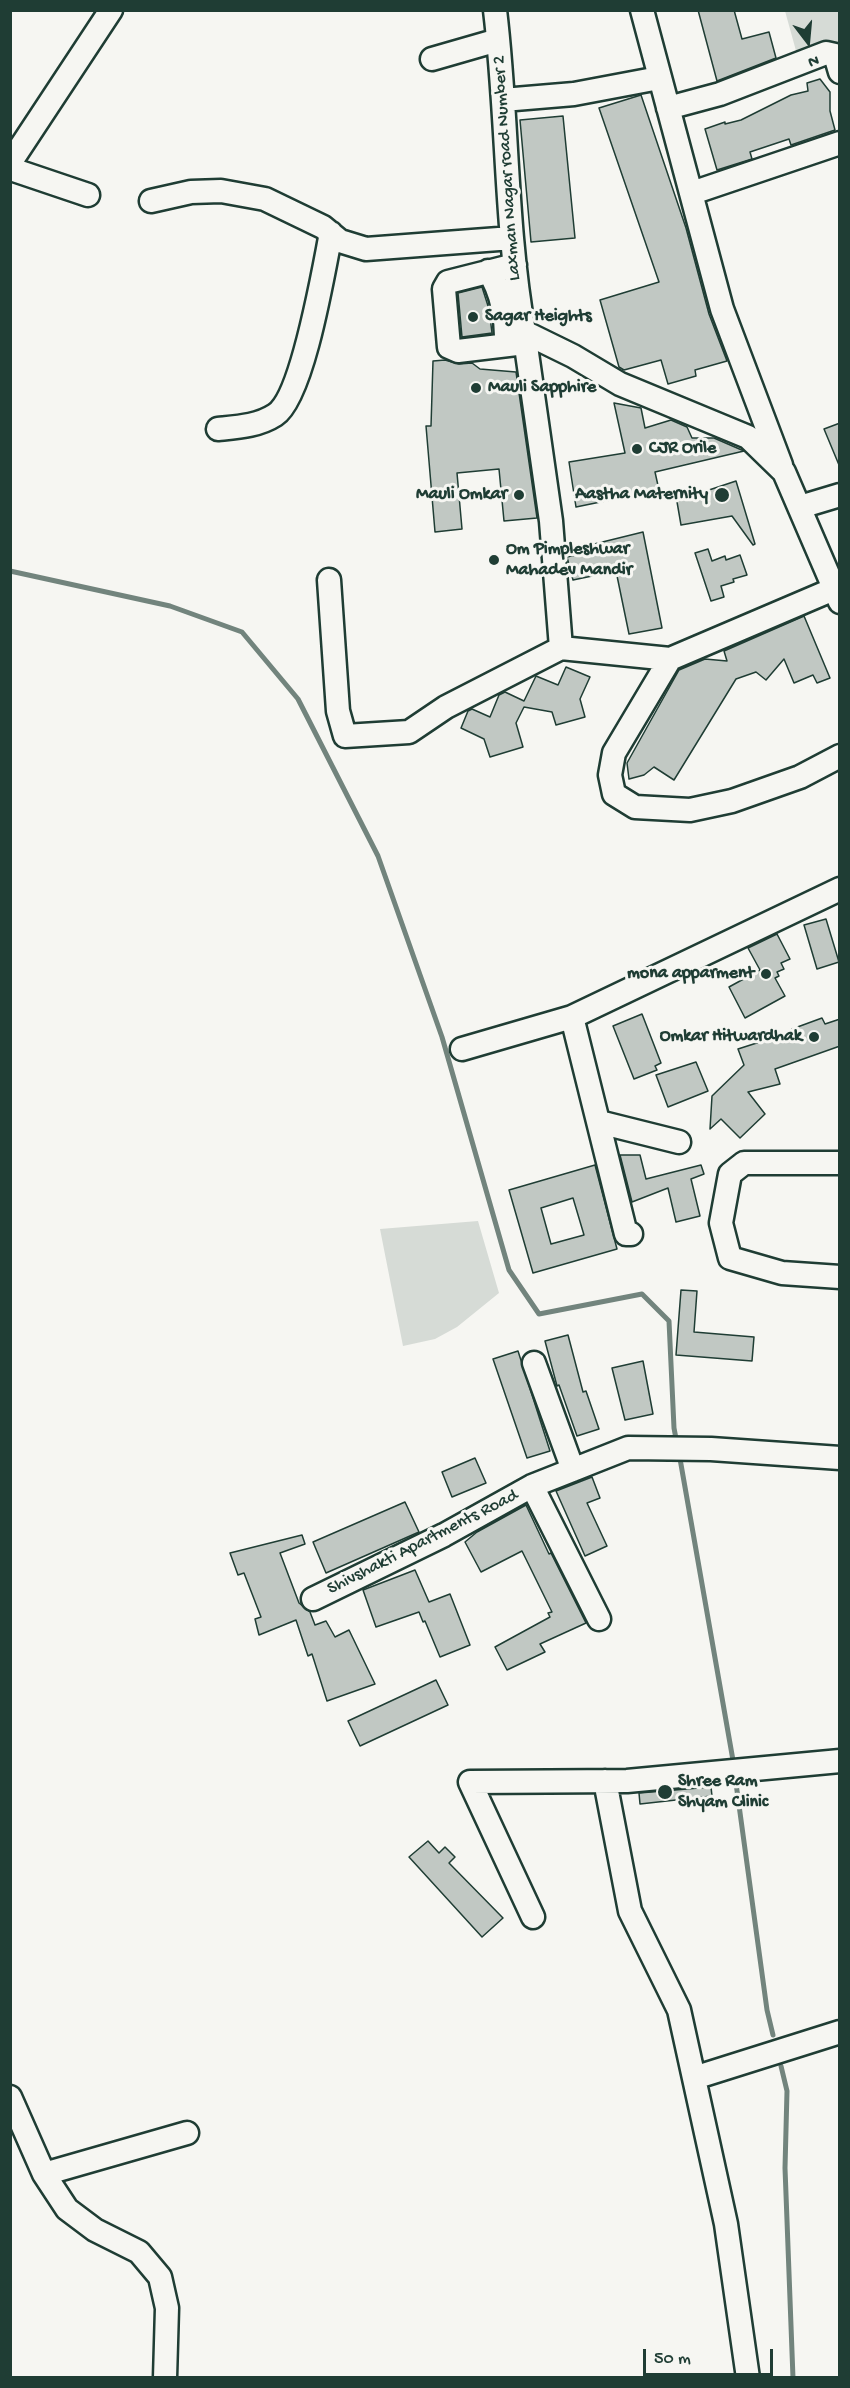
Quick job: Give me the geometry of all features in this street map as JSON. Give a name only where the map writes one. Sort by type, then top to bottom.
[{"type":"street","points":[[88,195],[12,163],[111,10]]},
{"type":"street","name":"Laxman Nagar road Number 2","points":[[495,10],[515,265],[518,340]]},
{"type":"street","points":[[328,580],[338,711],[345,736],[409,732],[446,707],[561,648],[670,660],[837,596],[784,472],[722,309],[642,10]]},
{"type":"street","points":[[432,59],[498,40]]},
{"type":"street","points":[[668,108],[720,94],[826,53],[835,55],[840,72]]},
{"type":"street","points":[[503,100],[574,94],[660,78]]},
{"type":"street","points":[[692,193],[840,143]]},
{"type":"street","points":[[151,201],[191,192],[221,191],[265,199],[323,227],[340,241],[366,249],[512,238]]},
{"type":"street","points":[[218,429],[256,425],[277,414],[287,400],[311,335],[330,233]]},
{"type":"street","points":[[515,265],[448,282],[444,289],[449,347],[458,351],[518,340]]},
{"type":"street","points":[[488,271],[499,293],[506,333],[518,340],[573,356],[620,384],[748,437],[784,472]]},
{"type":"street","points":[[518,340],[551,521],[561,648]]},
{"type":"street","points":[[800,507],[840,495]]},
{"type":"street","points":[[670,660],[614,753],[610,775],[614,794],[635,807],[690,810],[732,801],[800,777],[840,756]]},
{"type":"street","points":[[462,1049],[572,1017],[840,889]]},
{"type":"street","points":[[572,1017],[629,1234]]},
{"type":"street","points":[[599,1122],[679,1142]]},
{"type":"street","points":[[840,1163],[744,1163],[730,1174],[721,1223],[730,1258],[782,1273],[840,1276]]},
{"type":"street","points":[[534,1363],[573,1470]]},
{"type":"street","name":"Shivshakti Apartments Road","points":[[313,1599],[444,1535],[532,1486],[628,1448],[840,1458]]},
{"type":"street","name":"Shivshakti Apartments Road","points":[[532,1486],[599,1619]]},
{"type":"street","points":[[533,1917],[470,1782],[627,1781],[840,1761]]},
{"type":"street","points":[[606,1781],[630,1911],[679,2010],[726,2224],[748,2378]]},
{"type":"street","points":[[694,2078],[840,2032]]},
{"type":"street","points":[[10,2097],[44,2174],[67,2209],[94,2230],[139,2252],[160,2277],[167,2308],[165,2378]]},
{"type":"street","points":[[44,2174],[187,2133]]},
{"type":"shaded area","points":[[785,11],[839,11],[839,47],[798,58]]},
{"type":"shaded area","points":[[478,1221],[499,1293],[457,1327],[435,1339],[403,1346],[380,1229]]},
{"type":"building","points":[[698,10],[734,10],[742,39],[769,32],[776,58],[717,81]]},
{"type":"building","points":[[820,79],[830,92],[830,111],[835,130],[791,145],[789,139],[750,152],[752,159],[717,170],[705,129],[725,122],[725,124],[741,120],[791,95],[808,91],[807,83]]},
{"type":"building","points":[[641,95],[686,228],[709,314],[727,361],[695,370],[696,376],[668,384],[661,360],[624,370],[619,367],[600,300],[659,282],[599,108]]},
{"type":"building","points":[[563,116],[575,238],[531,242],[520,120]]},
{"type":"building","name":"Sagar Heights","points":[[482,287],[489,309],[492,333],[462,337],[458,293]]},
{"type":"building","name":"Mauli Omkar","points":[[445,360],[459,364],[472,363],[480,369],[516,372],[537,518],[504,521],[499,469],[457,473],[462,529],[435,532],[426,426],[431,426],[433,361]]},
{"type":"building","points":[[614,403],[641,408],[645,428],[671,420],[687,427],[692,438],[714,438],[744,451],[655,472],[659,490],[576,507],[569,462],[625,453]]},
{"type":"building","points":[[840,423],[840,465],[839,465],[824,429]]},
{"type":"building","points":[[736,481],[755,544],[753,545],[732,516],[681,525],[676,496],[709,490]]},
{"type":"building","points":[[643,532],[662,628],[629,634],[616,571],[573,580],[567,557],[576,555],[574,549]]},
{"type":"building","points":[[708,549],[712,561],[725,556],[726,560],[740,555],[747,575],[721,586],[724,597],[711,601],[695,553]]},
{"type":"building","points":[[804,616],[830,678],[817,683],[813,675],[794,683],[784,659],[766,680],[756,672],[736,679],[674,780],[654,767],[644,775],[629,779],[627,763],[679,670],[705,659],[727,661],[724,651]]},
{"type":"building","points":[[566,667],[590,677],[580,699],[585,717],[556,725],[552,712],[524,707],[516,723],[523,747],[490,757],[484,739],[461,728],[468,711],[472,709],[490,717],[499,695],[505,692],[524,701],[536,676],[558,685]]},
{"type":"building","points":[[826,919],[839,962],[817,969],[804,925]]},
{"type":"building","name":"mona apparment","points":[[777,934],[790,959],[781,963],[784,969],[777,972],[779,976],[775,978],[785,996],[745,1018],[729,987],[760,970],[748,948]]},
{"type":"building","points":[[642,1014],[661,1063],[655,1066],[657,1070],[634,1079],[613,1026]]},
{"type":"building","points":[[822,1018],[825,1024],[840,1019],[840,1046],[775,1069],[780,1084],[748,1092],[765,1114],[740,1138],[721,1119],[710,1129],[712,1096],[744,1065],[738,1049],[791,1032],[792,1029]]},
{"type":"building","points":[[696,1062],[708,1091],[668,1107],[656,1075]]},
{"type":"building","points":[[620,1155],[640,1155],[646,1179],[701,1165],[704,1174],[691,1179],[700,1216],[676,1222],[668,1188],[632,1202]]},
{"type":"building","points":[[595,1165],[617,1249],[533,1273],[509,1190]],"holes":[[[573,1198],[584,1235],[551,1244],[541,1208]]]},
{"type":"building","points":[[681,1290],[697,1291],[694,1332],[754,1337],[752,1361],[676,1355]]},
{"type":"building","points":[[568,1335],[583,1392],[586,1391],[599,1429],[577,1436],[559,1385],[557,1386],[545,1341]]},
{"type":"building","points":[[518,1351],[550,1451],[527,1458],[493,1359]]},
{"type":"building","points":[[643,1361],[653,1414],[625,1420],[612,1368]]},
{"type":"building","points":[[475,1458],[486,1483],[452,1497],[442,1472]]},
{"type":"building","points":[[592,1477],[600,1498],[587,1503],[607,1546],[585,1556],[556,1491]]},
{"type":"building","points":[[405,1502],[419,1532],[326,1573],[313,1542]]},
{"type":"building","points":[[526,1505],[586,1623],[540,1644],[545,1652],[507,1670],[495,1647],[550,1617],[548,1613],[552,1612],[522,1551],[481,1572],[465,1542],[477,1532]]},
{"type":"building","points":[[302,1535],[305,1544],[280,1553],[299,1603],[310,1612],[315,1625],[326,1621],[335,1637],[349,1630],[375,1684],[327,1701],[312,1654],[308,1656],[296,1620],[259,1635],[255,1619],[261,1617],[244,1573],[238,1575],[230,1553]]},
{"type":"building","points":[[415,1570],[429,1602],[450,1594],[470,1645],[440,1657],[419,1612],[376,1627],[363,1590]]},
{"type":"building","points":[[436,1680],[448,1705],[360,1746],[348,1721]]},
{"type":"building","points":[[711,1787],[712,1796],[640,1804],[639,1793]]},
{"type":"building","points":[[428,1841],[439,1853],[445,1847],[455,1857],[449,1863],[503,1918],[482,1937],[409,1857]]},
{"type":"waterway","points":[[10,571],[170,606],[242,632],[298,699],[378,856],[442,1037],[509,1270],[539,1314],[642,1294],[669,1321],[674,1428],[677,1444]]},
{"type":"waterway","points":[[679,1453],[734,1766]]},
{"type":"waterway","points":[[735,1776],[767,2010],[773,2035]]},
{"type":"waterway","points":[[781,2066],[787,2091],[785,2168],[793,2378]]},
{"type":"place","name":"Sagar Heights","points":[[473,317]]},
{"type":"place","name":"Mauli Sapphire","points":[[476,388]]},
{"type":"place","name":"CJR Orile","points":[[637,449]]},
{"type":"place","name":"Mauli Omkar","points":[[519,495]]},
{"type":"place","name":"Aastha Maternity","points":[[722,495]]},
{"type":"place","name":"Om Pimpleshwar Mahadev Mandir","points":[[494,560]]},
{"type":"place","name":"mona apparment","points":[[766,974]]},
{"type":"place","name":"Omkar Hitwardhak","points":[[814,1037]]},
{"type":"place","name":"Shree Ram Shyam Clinic","points":[[665,1792]]}]
